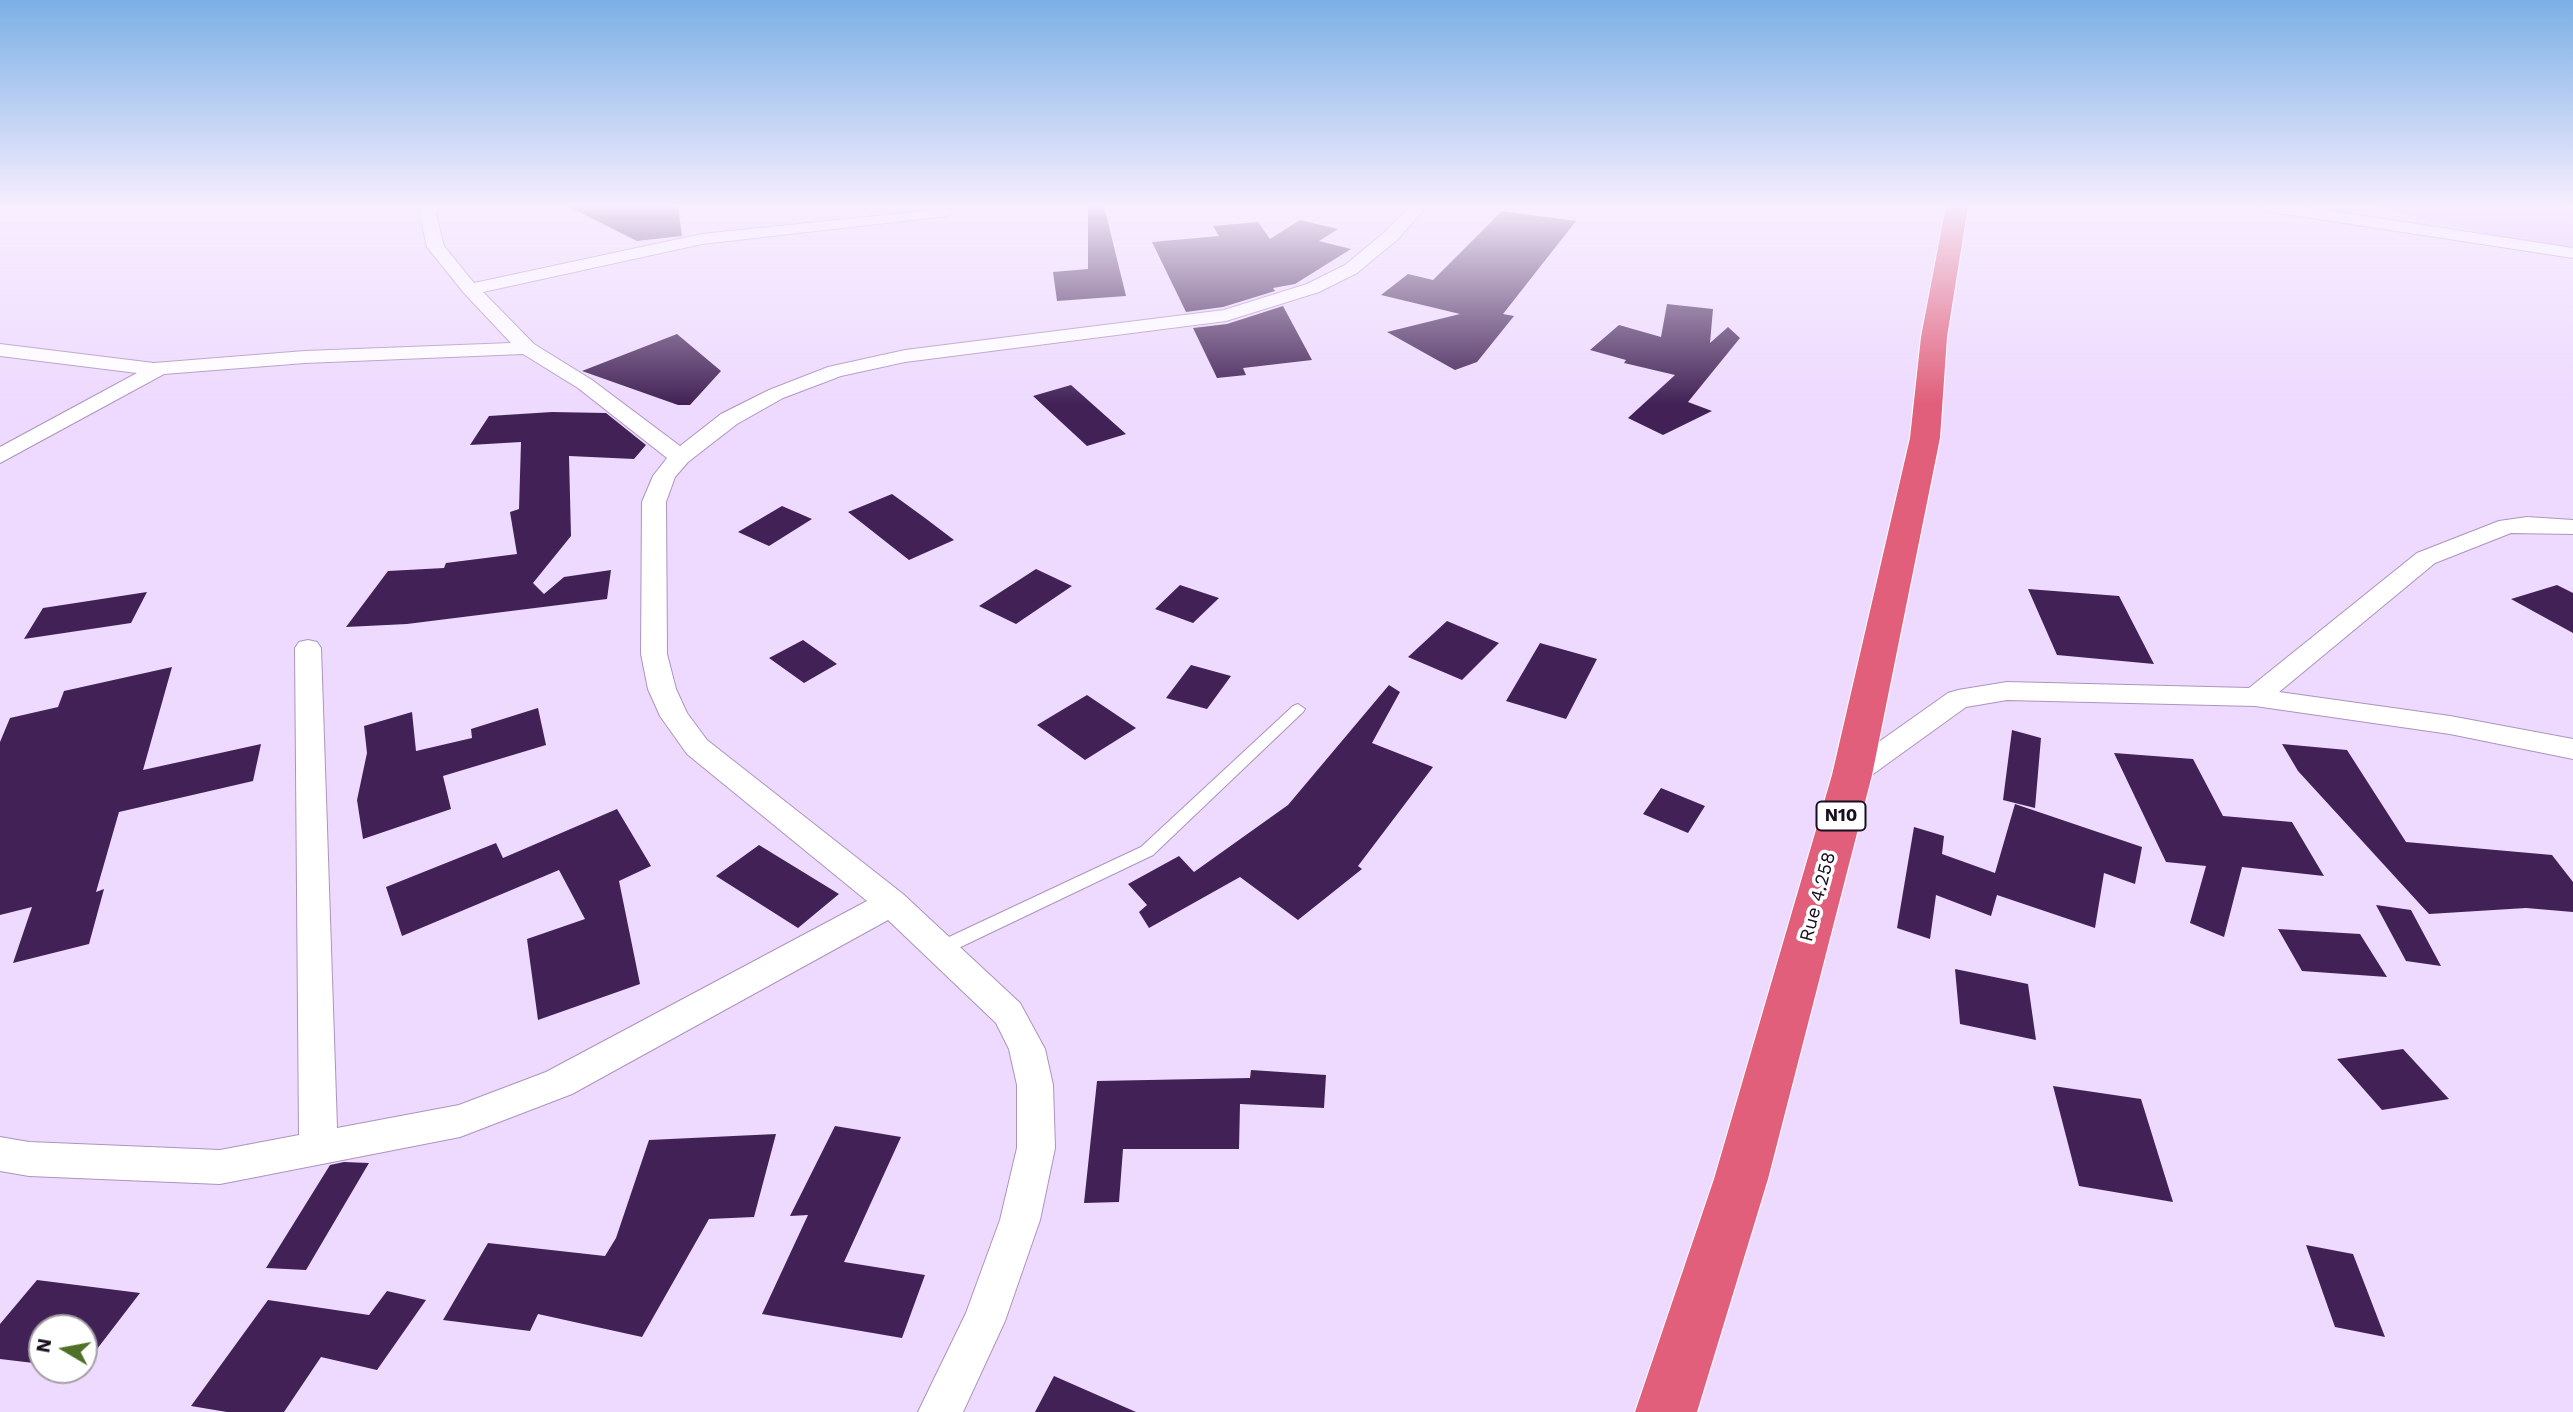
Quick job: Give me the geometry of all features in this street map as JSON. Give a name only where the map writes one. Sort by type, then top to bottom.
[{"type":"highway","name":"Rue 4.258","points":[[1666,1412],[1741,1180],[1852,775],[1925,438],[1934,337],[1945,272]]},
{"type":"street","points":[[456,272],[527,348],[585,384],[680,457]]},
{"type":"street","points":[[470,289],[549,272]]},
{"type":"street","points":[[940,1412],[984,1321],[1020,1220],[1036,1148],[1035,1085],[1027,1049],[1007,1013],[891,902],[697,747],[674,716],[662,689],[654,654],[654,502],[664,475],[680,457],[729,419],[776,394],[835,371],[905,356],[1226,315],[1312,288],[1345,272]]},
{"type":"street","points":[[0,350],[159,369],[304,357],[527,348]]},
{"type":"street","points":[[0,456],[159,369]]},
{"type":"street","points":[[2255,697],[2426,558],[2507,526],[2527,524],[2573,527]]},
{"type":"street","points":[[308,648],[318,1149]]},
{"type":"street","points":[[1852,775],[1958,699],[2007,691],[2255,697],[2450,725],[2573,749]]},
{"type":"street","points":[[0,1154],[29,1159],[220,1167],[460,1121],[559,1083],[891,902]]},
{"type":"lane","points":[[940,949],[1147,851],[1298,709]]},
{"type":"building","points":[[1053,272],[1120,272],[1126,296],[1057,301]]},
{"type":"building","points":[[1167,272],[1314,272],[1295,284],[1273,288],[1275,291],[1223,307],[1186,312]]},
{"type":"building","points":[[1441,272],[1536,272],[1503,314],[1514,316],[1477,362],[1455,370],[1387,332],[1460,314],[1381,295],[1408,274],[1433,280]]},
{"type":"building","points":[[1667,304],[1713,309],[1710,343],[1728,327],[1740,338],[1688,402],[1712,411],[1663,435],[1628,418],[1675,375],[1624,363],[1626,360],[1590,350],[1619,325],[1661,337]]},
{"type":"building","points":[[1283,306],[1312,360],[1243,368],[1246,375],[1217,378],[1193,328],[1227,324]]},
{"type":"building","points":[[677,334],[721,371],[690,405],[678,405],[582,371]]},
{"type":"building","points":[[1071,385],[1126,434],[1087,446],[1033,396]]},
{"type":"building","points":[[552,412],[606,413],[646,445],[634,459],[569,456],[571,536],[533,583],[544,594],[564,577],[611,570],[607,599],[407,624],[346,627],[388,571],[444,568],[446,563],[517,554],[510,512],[519,509],[521,442],[470,445],[489,416]]},
{"type":"building","points":[[892,494],[954,540],[909,560],[848,512]]},
{"type":"building","points":[[782,506],[812,519],[769,546],[738,532]]},
{"type":"building","points":[[1036,569],[1072,586],[1016,624],[979,606]]},
{"type":"building","points":[[1180,585],[1219,598],[1193,623],[1155,609]]},
{"type":"building","points":[[2557,585],[2573,593],[2573,633],[2511,599]]},
{"type":"building","points":[[2028,589],[2119,596],[2154,664],[2057,655]]},
{"type":"building","points":[[147,592],[131,623],[24,639],[43,608]]},
{"type":"building","points":[[1447,621],[1499,643],[1462,680],[1408,657]]},
{"type":"building","points":[[803,640],[837,664],[804,683],[769,658]]},
{"type":"building","points":[[1540,643],[1597,659],[1566,719],[1506,701]]},
{"type":"building","points":[[1191,665],[1231,676],[1207,709],[1166,698]]},
{"type":"building","points":[[172,667],[143,770],[261,744],[253,781],[119,812],[96,892],[104,889],[89,944],[13,963],[32,907],[0,915],[0,742],[10,718],[58,707],[64,691]]},
{"type":"building","points":[[1389,685],[1400,692],[1372,743],[1433,767],[1358,866],[1362,869],[1298,920],[1240,877],[1149,928],[1139,912],[1147,905],[1128,884],[1179,856],[1194,872],[1288,805]]},
{"type":"building","points":[[1087,695],[1136,728],[1085,760],[1037,725]]},
{"type":"building","points":[[538,708],[546,745],[443,776],[451,809],[363,839],[357,800],[367,753],[364,726],[412,712],[416,751],[472,738],[471,729]]},
{"type":"building","points":[[2012,730],[2041,738],[2035,808],[2003,800]]},
{"type":"building","points":[[2282,744],[2347,750],[2406,842],[2552,855],[2573,882],[2573,912],[2526,908],[2429,914],[2298,771]]},
{"type":"building","points":[[2114,753],[2193,759],[2223,816],[2292,822],[2324,876],[2242,867],[2224,937],[2190,923],[2206,866],[2166,862]]},
{"type":"building","points":[[1661,788],[1705,806],[1688,833],[1643,814]]},
{"type":"building","points":[[2015,804],[2142,847],[2135,884],[2104,873],[2095,928],[1997,895],[1991,916],[1936,895],[1930,939],[1897,928],[1914,827],[1944,836],[1942,854],[1995,873]]},
{"type":"building","points":[[617,809],[651,866],[619,881],[640,984],[538,1020],[527,939],[585,919],[559,870],[402,936],[386,887],[496,843],[503,858]]},
{"type":"building","points":[[759,845],[839,894],[798,928],[716,876]]},
{"type":"building","points":[[2376,905],[2411,910],[2441,966],[2406,961]]},
{"type":"building","points":[[2278,929],[2360,934],[2387,977],[2302,971]]},
{"type":"building","points":[[1955,969],[2028,984],[2036,1040],[1960,1024]]},
{"type":"building","points":[[2403,1049],[2449,1099],[2382,1110],[2337,1059]]},
{"type":"building","points":[[1251,1070],[1326,1075],[1324,1108],[1240,1104],[1239,1149],[1123,1149],[1119,1202],[1084,1203],[1097,1081],[1250,1078]]},
{"type":"building","points":[[2053,1086],[2141,1099],[2173,1202],[2079,1186]]},
{"type":"building","points":[[835,1126],[901,1137],[844,1262],[925,1275],[902,1338],[762,1314],[808,1215],[790,1216]]},
{"type":"building","points":[[776,1134],[754,1217],[709,1219],[642,1337],[538,1314],[530,1331],[443,1320],[488,1243],[605,1256],[616,1238],[649,1140]]},
{"type":"building","points":[[344,1162],[369,1163],[306,1270],[266,1268],[330,1165]]},
{"type":"building","points":[[2306,1245],[2353,1254],[2385,1337],[2335,1327]]},
{"type":"building","points":[[37,1280],[140,1293],[98,1348],[98,1314],[28,1314],[28,1362],[0,1359],[0,1324]]},
{"type":"building","points":[[387,1291],[426,1300],[377,1370],[321,1357],[284,1412],[227,1412],[191,1406],[268,1300],[369,1315]]},
{"type":"building","points":[[1054,1376],[1136,1412],[1035,1412]]}]
